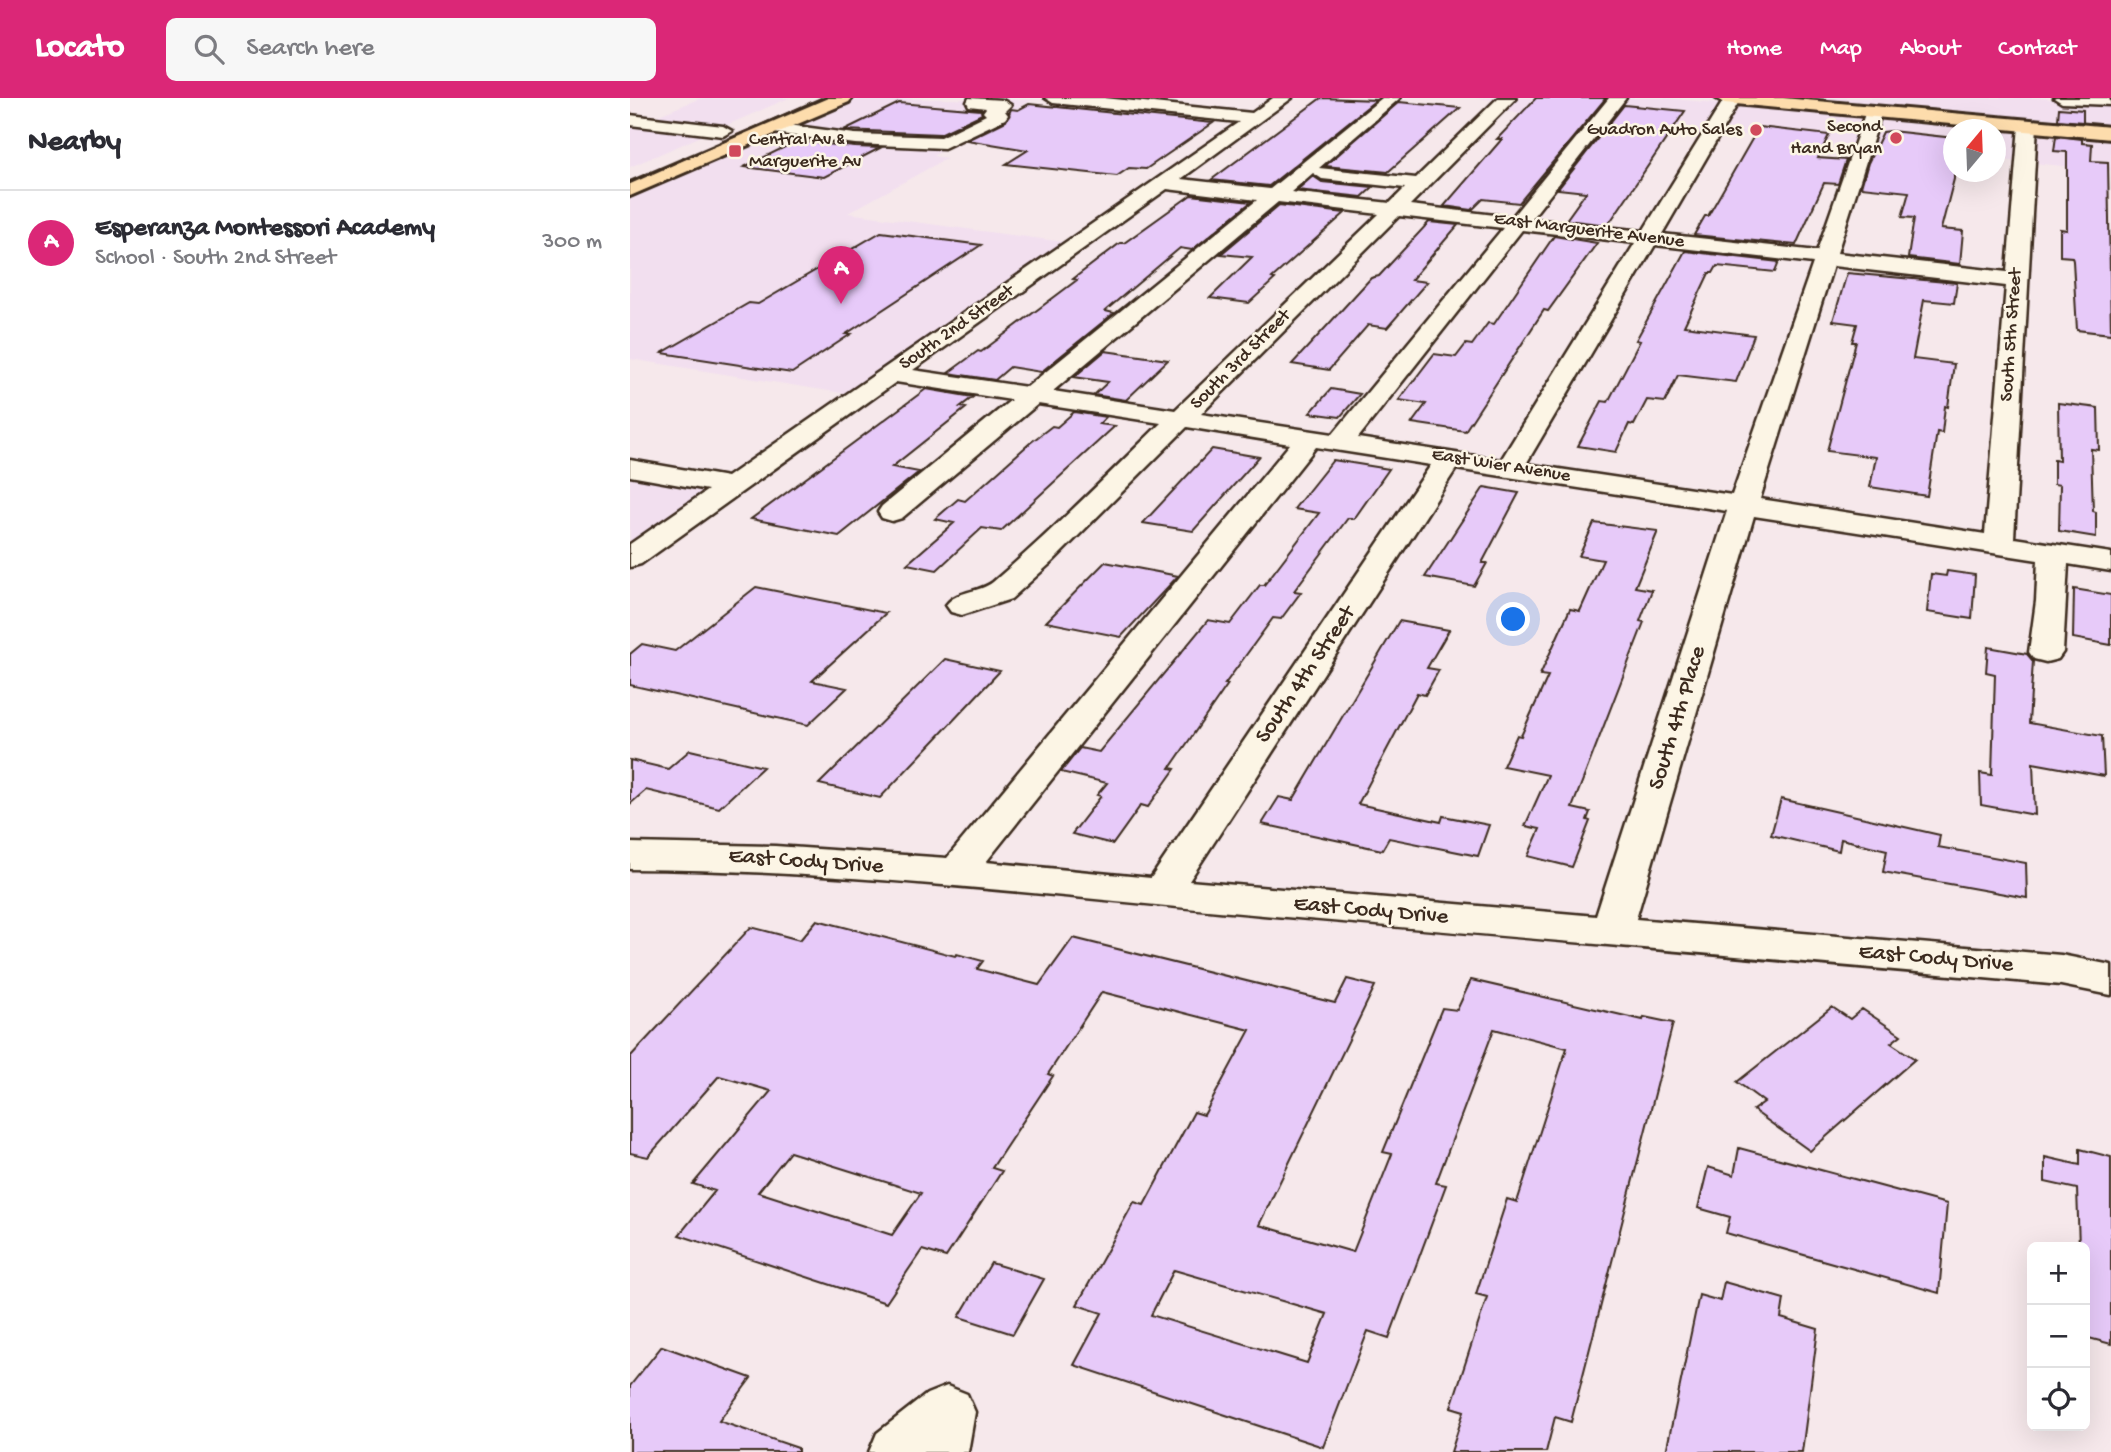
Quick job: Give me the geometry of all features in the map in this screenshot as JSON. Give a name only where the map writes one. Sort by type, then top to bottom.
[{"type":"main road","points":[[630,172],[798,98]]},
{"type":"main road","points":[[630,190],[843,98]]},
{"type":"main road","points":[[1726,98],[1843,103],[1874,111],[2108,132]]},
{"type":"street","points":[[1053,98],[1255,118]]},
{"type":"street","name":"South 2nd Street","points":[[630,558],[1283,98]]},
{"type":"street","points":[[892,512],[1392,98]]},
{"type":"street","name":"South 3rd Street","points":[[962,605],[1000,592],[1041,556],[1508,98]]},
{"type":"street","points":[[956,873],[1326,439],[1518,223],[1618,98]]},
{"type":"street","points":[[2062,98],[2105,100],[2108,132]]},
{"type":"street","points":[[1510,467],[1733,99]]},
{"type":"street","points":[[774,128],[809,131],[841,138],[944,143],[999,115],[992,111],[1003,105],[973,103]]},
{"type":"street","points":[[634,127],[671,107]]},
{"type":"street","name":"South 4th Place","points":[[1612,931],[1744,504],[1874,111]]},
{"type":"street","points":[[901,142],[938,122]]},
{"type":"street","name":"South 5th Street","points":[[1999,545],[2015,280],[2028,125]]},
{"type":"street","points":[[634,127],[723,131]]},
{"type":"street","points":[[1322,173],[1418,184]]},
{"type":"street","name":"East Marguerite Avenue","points":[[1163,183],[2015,280]]},
{"type":"street","name":"East Wier Avenue","points":[[891,374],[1510,467],[2111,562]]},
{"type":"street","name":"South 4th Street","points":[[1162,892],[1450,458]]},
{"type":"street","points":[[630,468],[731,486]]},
{"type":"street","name":"East Cody Drive","points":[[630,856],[713,855],[956,873],[1975,962],[2061,971],[2111,980]]},
{"type":"street","points":[[897,1452],[947,1412],[940,1452]]},
{"type":"lane","points":[[2046,652],[2052,601],[2053,553]]},
{"type":"shaded area","points":[[701,98],[789,98],[630,167],[630,123],[637,124]]},
{"type":"shaded area","points":[[842,98],[1032,100],[933,156],[947,158],[848,213],[1064,242],[848,394],[630,359],[630,195]]},
{"type":"shaded area","points":[[1475,98],[1662,98],[1943,124],[1943,154],[1702,131],[1697,139],[1599,129],[1606,122],[1504,111],[1514,102]]},
{"type":"shaded area","points":[[1793,98],[2038,98],[2111,104],[2111,127]]},
{"type":"shaded area","points":[[2006,129],[2111,139],[2111,171],[2006,160]]},
{"type":"shaded area","points":[[630,460],[725,478],[630,543]]},
{"type":"building","points":[[1321,98],[1376,100],[1269,186],[1211,180]]},
{"type":"building","points":[[1536,98],[1606,98],[1519,203],[1483,199],[1472,210],[1444,206],[1502,139],[1497,139]]},
{"type":"building","points":[[1399,102],[1460,108],[1388,172],[1325,166]]},
{"type":"building","points":[[899,103],[981,110],[982,114],[940,134],[844,130]]},
{"type":"building","points":[[1029,104],[1213,123],[1146,169],[1129,168],[1117,176],[1006,164],[1028,150],[967,140],[1006,121],[1011,109],[1018,110]]},
{"type":"building","points":[[1624,105],[1685,111],[1608,225],[1566,220],[1586,192],[1558,189]]},
{"type":"building","points":[[2059,108],[2083,110],[2083,122],[2058,120]]},
{"type":"building","points":[[1759,127],[1829,135],[1818,158],[1846,160],[1838,184],[1824,183],[1796,245],[1694,235],[1705,216],[1708,216]]},
{"type":"building","points":[[1883,132],[1943,137],[1943,182],[1953,182],[1941,229],[1963,231],[1960,264],[1908,258],[1914,218],[1902,217],[1909,192],[1861,187],[1868,163]]},
{"type":"building","points":[[2056,136],[2082,139],[2082,143],[2092,144],[2091,161],[2108,162],[2111,334],[2077,330],[2073,261],[2072,257],[2060,256],[2060,229],[2067,230],[2067,152],[2054,151]]},
{"type":"building","points":[[797,141],[880,148],[824,177],[744,167]]},
{"type":"building","points":[[1313,176],[1322,182],[1373,187],[1362,197],[1297,190]]},
{"type":"building","points":[[1191,195],[1251,202],[1192,250],[1180,248],[1105,311],[1114,313],[1041,372],[1010,367],[995,380],[948,373],[978,351],[981,352],[1077,280],[1073,279],[1120,243],[1124,243]]},
{"type":"building","points":[[1279,205],[1345,213],[1272,278],[1275,279],[1249,303],[1210,298],[1252,257],[1221,254]]},
{"type":"building","points":[[1429,222],[1458,225],[1411,280],[1427,282],[1387,328],[1368,325],[1329,370],[1292,364],[1371,278],[1379,276]]},
{"type":"building","points":[[881,232],[981,245],[792,373],[662,353],[749,303],[758,304]]},
{"type":"building","points":[[1554,236],[1597,243],[1548,311],[1544,310],[1465,431],[1412,423],[1426,404],[1399,400],[1434,354],[1456,357],[1466,344],[1472,345],[1488,323],[1494,324]]},
{"type":"building","points":[[1685,251],[1779,262],[1775,272],[1717,266],[1713,273],[1709,273],[1684,326],[1754,335],[1736,382],[1678,375],[1665,402],[1647,400],[1634,425],[1629,424],[1616,452],[1578,446],[1602,401],[1608,402],[1640,341],[1636,340]]},
{"type":"building","points":[[1847,273],[1957,283],[1954,303],[1924,300],[1913,359],[1954,364],[1942,433],[1937,432],[1927,496],[1870,487],[1876,457],[1827,451],[1856,342],[1852,342],[1857,324],[1833,321]]},
{"type":"building","points":[[1105,351],[1168,360],[1126,400],[1094,395],[1108,382],[1074,377]]},
{"type":"building","points":[[926,389],[973,397],[960,407],[966,408],[892,467],[919,472],[839,536],[751,519]]},
{"type":"building","points":[[1331,389],[1360,394],[1340,417],[1310,413]]},
{"type":"building","points":[[2058,403],[2098,408],[2099,450],[2091,449],[2096,537],[2059,531],[2060,485],[2054,484],[2054,460],[2059,461]]},
{"type":"building","points":[[1074,412],[1106,417],[1099,424],[1115,426],[1001,531],[982,528],[937,570],[907,564],[954,523],[935,519],[958,499],[965,501],[1030,443],[1052,426],[1057,427]]},
{"type":"building","points":[[1212,449],[1259,457],[1193,531],[1143,523]]},
{"type":"building","points":[[1333,460],[1389,469],[1354,519],[1348,518],[1294,591],[1301,592],[1281,619],[1273,618],[1225,684],[1228,684],[1170,768],[1175,769],[1148,807],[1141,805],[1113,844],[1072,834],[1101,796],[1097,795],[1107,783],[1061,772],[1080,748],[1099,752],[1208,620],[1230,624],[1260,585],[1264,585],[1319,513],[1294,509]]},
{"type":"building","points":[[1484,487],[1519,493],[1482,563],[1487,563],[1474,586],[1425,577]]},
{"type":"building","points":[[1594,523],[1658,531],[1635,587],[1652,590],[1640,621],[1644,622],[1572,808],[1590,812],[1587,820],[1590,821],[1572,867],[1528,856],[1540,829],[1525,826],[1548,775],[1503,766],[1517,735],[1521,736],[1548,676],[1540,675],[1570,609],[1580,611],[1603,560],[1579,556]]},
{"type":"building","points":[[1105,562],[1178,576],[1121,637],[1046,622]]},
{"type":"building","points":[[1947,571],[1975,575],[1972,619],[1927,612],[1931,574],[1946,576]]},
{"type":"building","points":[[756,587],[886,613],[812,681],[847,688],[808,725],[630,685],[630,654],[642,644],[675,651]]},
{"type":"building","points":[[2074,589],[2111,595],[2111,645],[2073,638]]},
{"type":"building","points":[[1399,621],[1449,630],[1427,668],[1439,670],[1425,695],[1417,693],[1358,804],[1441,822],[1443,816],[1489,825],[1478,856],[1389,838],[1382,850],[1262,824],[1279,797],[1293,800]]},
{"type":"building","points":[[1988,647],[2027,654],[2033,661],[2029,723],[2102,736],[2104,776],[2033,763],[2035,815],[1981,805],[1980,773],[1992,775],[1995,674],[1986,672]]},
{"type":"building","points":[[945,659],[1000,671],[880,798],[819,784]]},
{"type":"building","points":[[690,750],[763,767],[719,808],[646,790],[630,804],[630,760],[668,769]]},
{"type":"building","points":[[1781,799],[1940,835],[1938,847],[2026,863],[2027,898],[1883,872],[1887,850],[1841,839],[1839,851],[1771,835]]},
{"type":"building","points":[[817,920],[983,961],[977,969],[1039,985],[1073,938],[1335,1003],[1347,979],[1375,986],[1259,1225],[1353,1252],[1392,1154],[1383,1152],[1442,1008],[1457,1010],[1471,980],[1643,1020],[1644,1017],[1673,1023],[1571,1422],[1555,1417],[1546,1452],[1451,1452],[1464,1411],[1451,1407],[1487,1297],[1476,1294],[1507,1199],[1517,1202],[1567,1048],[1494,1029],[1436,1183],[1446,1185],[1389,1338],[1368,1331],[1323,1447],[1074,1365],[1102,1313],[1077,1305],[1134,1202],[1144,1205],[1194,1112],[1204,1115],[1250,1030],[1102,992],[1048,1074],[1053,1076],[992,1168],[1002,1171],[946,1257],[922,1250],[886,1303],[679,1235],[715,1191],[693,1184],[771,1091],[719,1076],[648,1157],[630,1153],[630,1057],[751,927],[800,940]],"holes":[[[790,1152],[921,1193],[892,1235],[758,1192]],[[1174,1270],[1327,1314],[1307,1363],[1151,1315]]]},
{"type":"building","points":[[1832,1007],[1850,1019],[1862,1009],[1901,1035],[1891,1043],[1915,1059],[1810,1151],[1753,1110],[1764,1102],[1737,1082]]},
{"type":"building","points":[[1739,1148],[1947,1204],[1939,1293],[1726,1233],[1730,1217],[1698,1208],[1708,1167],[1734,1175]]},
{"type":"building","points":[[2080,1149],[2111,1157],[2111,1344],[2090,1338],[2090,1242],[2079,1242],[2077,1189],[2045,1182],[2045,1157],[2080,1165]]},
{"type":"building","points":[[991,1263],[1044,1279],[1013,1334],[959,1317]]},
{"type":"building","points":[[1724,1282],[1784,1299],[1781,1318],[1818,1329],[1802,1452],[1666,1452],[1699,1295],[1720,1301]]},
{"type":"building","points":[[662,1346],[751,1378],[719,1421],[798,1448],[798,1452],[630,1452],[630,1386]]},
{"type":"tram line","points":[[630,183],[821,98]]},
{"type":"place","name":"Guadron Auto Sales","points":[[1756,130]]},
{"type":"place","name":"Second Hand Bryan","points":[[1896,138]]},
{"type":"place","name":"Central Av & Marguerite Av","points":[[735,151]]},
{"type":"place","name":"Esperanza Montessori Academy","points":[[841,304]]}]
